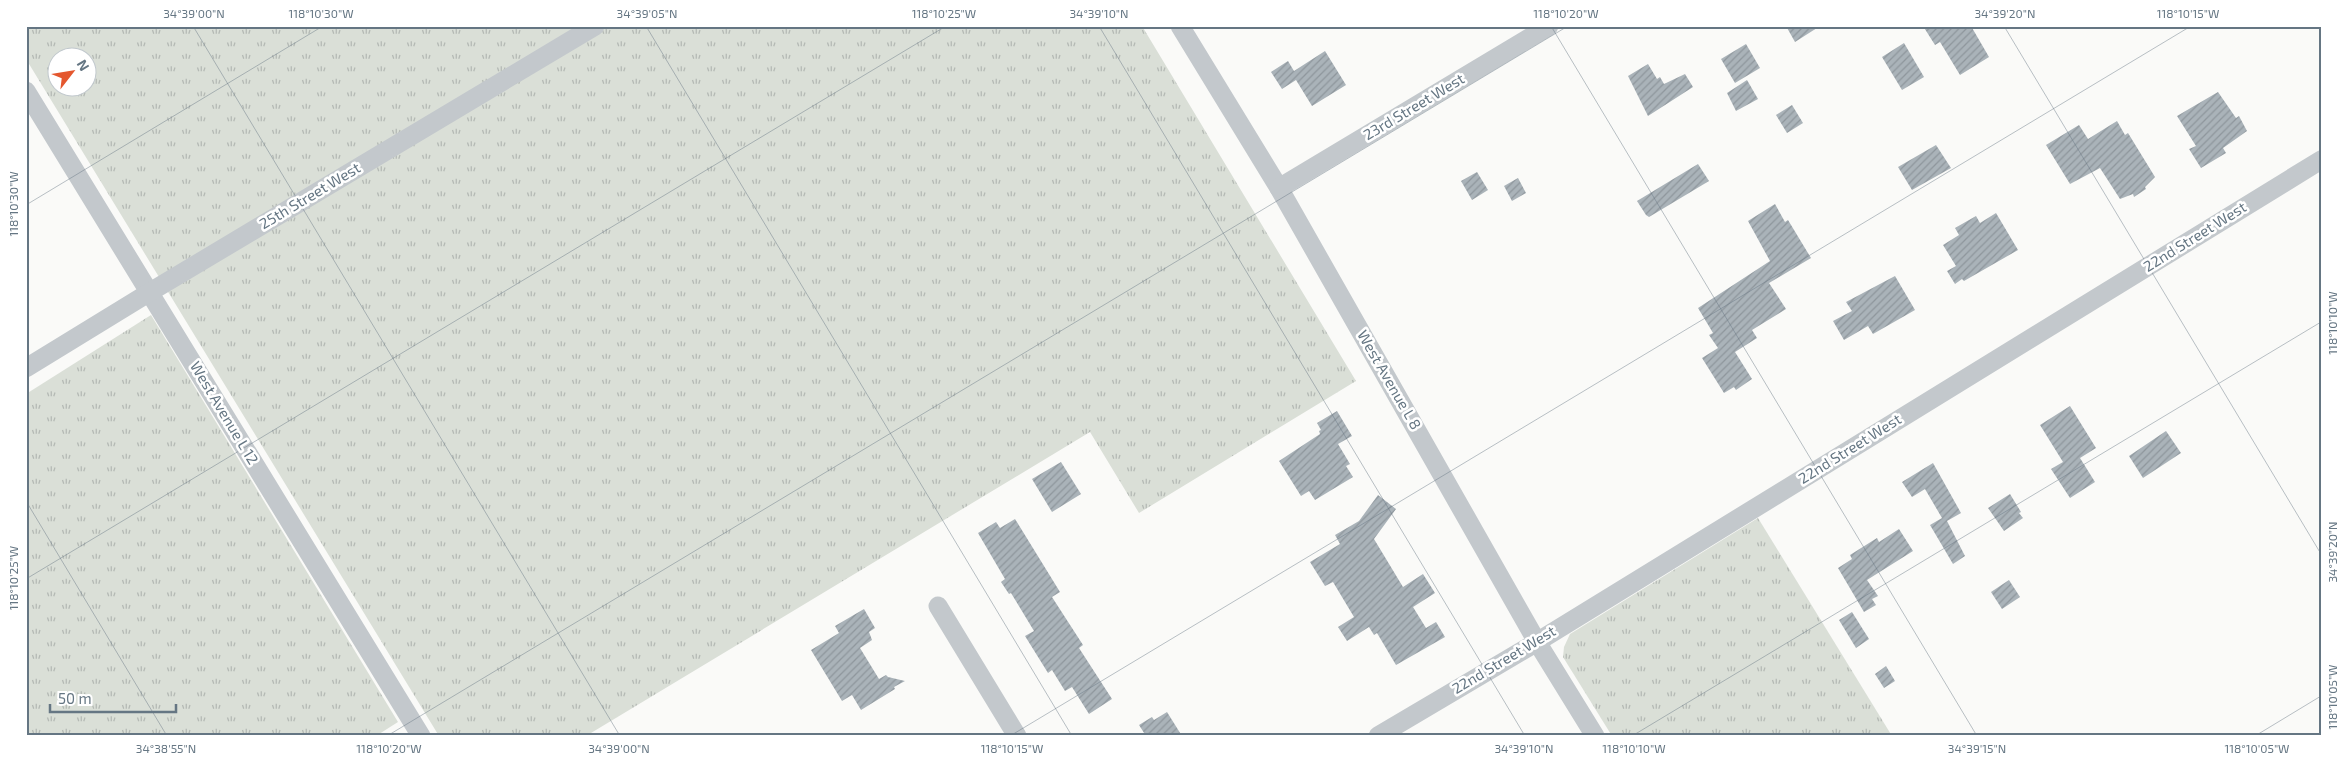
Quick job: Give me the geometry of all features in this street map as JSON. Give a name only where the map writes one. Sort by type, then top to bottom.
[{"type":"street","name":"25th Street West","points":[[26,368],[595,26]]},
{"type":"street","name":"West Avenue L 8","points":[[1180,26],[1279,188],[1537,642],[1595,736]]},
{"type":"street","name":"23rd Street West","points":[[1279,188],[1549,26]]},
{"type":"street","name":"West Avenue L 12","points":[[26,91],[150,292],[416,734]]},
{"type":"street","name":"22nd Street West","points":[[1378,736],[1537,642],[2321,160]]},
{"type":"street","points":[[938,606],[1018,736]]},
{"type":"green space","points":[[26,26],[1142,26],[1356,381],[1139,513],[1090,432],[586,736],[439,736],[50,98],[98,98],[98,48],[48,48],[48,95],[26,59]]},
{"type":"green space","points":[[151,315],[398,722],[376,736],[26,736],[26,394]]},
{"type":"green space","points":[[1758,518],[1892,736],[1612,736],[1563,657],[1564,647],[1570,634]]},
{"type":"building","points":[[1786,26],[1820,26],[1795,42]]},
{"type":"building","points":[[1923,26],[1971,26],[1989,57],[1960,75],[1940,42],[1935,45]]},
{"type":"building","points":[[1904,43],[1924,77],[1902,90],[1882,57]]},
{"type":"building","points":[[1746,44],[1760,68],[1735,83],[1721,59]]},
{"type":"building","points":[[1325,51],[1346,85],[1312,106],[1296,80],[1282,89],[1271,72],[1288,61],[1294,71]]},
{"type":"building","points":[[1648,64],[1657,79],[1660,77],[1664,84],[1685,74],[1693,87],[1648,116],[1628,76]]},
{"type":"building","points":[[1747,80],[1758,99],[1736,111],[1727,93]]},
{"type":"building","points":[[2218,92],[2236,118],[2239,116],[2247,131],[2223,148],[2226,153],[2201,168],[2189,149],[2196,146],[2177,116]]},
{"type":"building","points":[[1792,105],[1803,123],[1787,133],[1776,115]]},
{"type":"building","points":[[2117,121],[2125,135],[2128,133],[2155,177],[2145,187],[2146,189],[2134,197],[2133,194],[2120,199],[2100,168],[2070,184],[2046,145],[2079,125],[2088,139]]},
{"type":"building","points":[[1936,145],[1951,168],[1912,190],[1898,167]]},
{"type":"building","points":[[1698,164],[1709,181],[1649,217],[1646,215],[1637,201]]},
{"type":"building","points":[[1477,172],[1488,190],[1472,200],[1461,181]]},
{"type":"building","points":[[1518,178],[1526,193],[1512,201],[1504,186]]},
{"type":"building","points":[[1775,204],[1785,222],[1788,220],[1811,258],[1769,283],[1786,309],[1752,330],[1757,338],[1735,352],[1752,379],[1736,390],[1734,387],[1724,393],[1702,358],[1718,348],[1709,335],[1713,333],[1698,308],[1770,261],[1748,221]]},
{"type":"building","points":[[1996,213],[2018,250],[1964,281],[1962,279],[1955,284],[1947,271],[1956,266],[1943,245],[1959,235],[1955,228],[1976,216],[1980,223]]},
{"type":"building","points":[[1895,276],[1915,310],[1873,334],[1868,326],[1844,340],[1833,321],[1852,311],[1846,302]]},
{"type":"building","points":[[2070,406],[2096,448],[2080,458],[2095,482],[2070,498],[2051,469],[2063,462],[2040,425]]},
{"type":"building","points":[[1337,411],[1352,436],[1338,444],[1350,464],[1346,466],[1353,477],[1315,500],[1309,491],[1301,496],[1279,461],[1320,434],[1319,431],[1321,430],[1317,423]]},
{"type":"building","points":[[2166,431],[2181,453],[2143,478],[2129,456]]},
{"type":"building","points":[[1061,462],[1081,494],[1052,512],[1032,479]]},
{"type":"building","points":[[1933,463],[1961,513],[1947,521],[1965,556],[1953,564],[1930,525],[1942,518],[1925,489],[1912,497],[1902,482]]},
{"type":"building","points":[[2010,494],[2023,518],[2004,531],[1988,508]]},
{"type":"building","points":[[1378,495],[1396,509],[1374,539],[1403,587],[1423,574],[1435,593],[1413,607],[1426,628],[1436,622],[1445,637],[1396,665],[1377,633],[1374,635],[1369,627],[1347,641],[1338,627],[1354,617],[1333,582],[1325,586],[1310,562],[1340,544],[1335,535],[1359,521]]},
{"type":"building","points":[[1015,519],[1060,592],[1052,597],[1083,645],[1079,648],[1112,699],[1089,714],[1072,687],[1065,691],[1052,670],[1048,673],[1025,636],[1034,631],[1011,593],[1009,594],[1001,582],[1005,579],[978,533],[996,522],[1000,528]]},
{"type":"building","points":[[1899,529],[1913,551],[1867,580],[1878,596],[1872,599],[1876,605],[1864,612],[1838,568],[1852,559],[1850,555],[1877,538],[1879,542]]},
{"type":"building","points":[[2009,580],[2020,597],[2002,609],[1991,592]]},
{"type":"building","points":[[864,609],[875,628],[869,632],[872,640],[860,648],[879,679],[886,675],[905,681],[861,710],[852,695],[842,701],[811,650],[839,633],[835,626]]},
{"type":"building","points":[[1852,612],[1869,639],[1856,648],[1839,620]]},
{"type":"building","points":[[1886,666],[1895,681],[1884,688],[1875,674]]},
{"type":"building","points":[[1167,712],[1182,736],[1146,736],[1139,725],[1152,717],[1154,720]]}]
